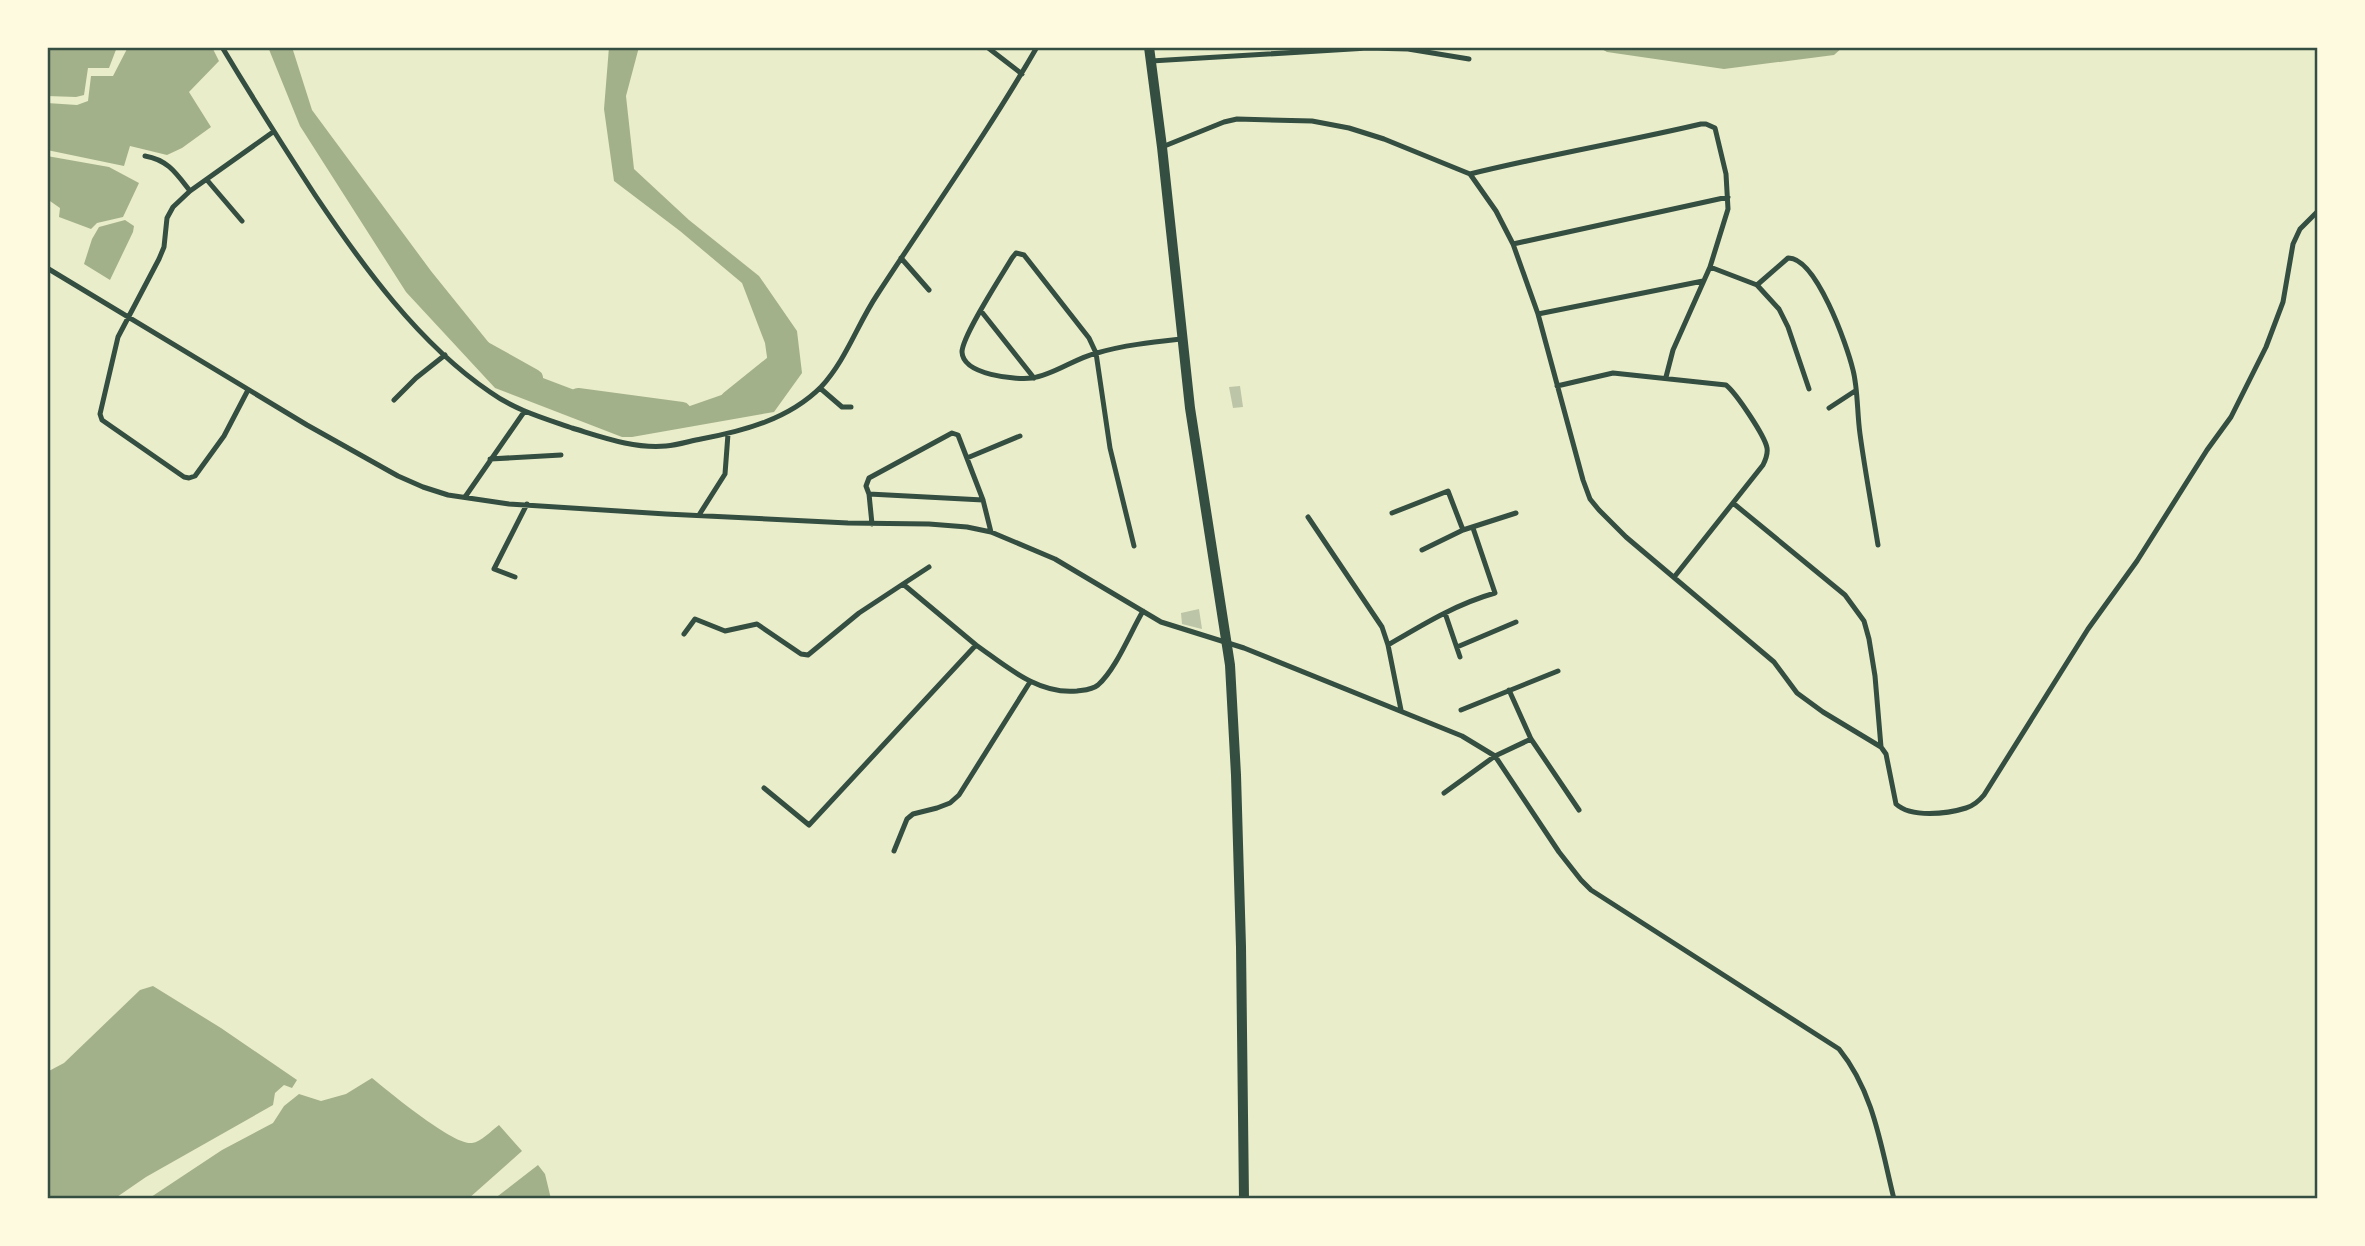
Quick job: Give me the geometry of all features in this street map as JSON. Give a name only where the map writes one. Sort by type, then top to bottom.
[{"type":"highway","points":[[1149,47],[1190,408],[1227,642],[1233,700],[1241,947],[1244,1199]]},
{"type":"street","points":[[222,47],[273,132],[357,257],[413,323],[445,355],[491,394],[524,412],[631,444],[666,446],[728,434],[773,419],[789,411],[820,388],[841,362],[866,312],[928,220],[1037,47]]},
{"type":"street","points":[[987,47],[1022,74]]},
{"type":"street","points":[[1150,61],[1368,48],[1408,49],[1469,59]]},
{"type":"street","points":[[1162,147],[1237,118],[1312,121],[1349,128],[1384,139],[1470,174],[1496,211],[1513,244],[1538,314],[1590,499],[1626,537],[1774,662],[1797,693],[1881,747],[1886,754],[1896,804],[1912,813],[1965,808],[1984,795],[2088,629],[2137,561],[2231,416],[2266,347],[2283,302],[2290,256],[2297,235],[2306,221],[2318,211]]},
{"type":"street","points":[[1470,174],[1534,158],[1611,145],[1706,124],[1715,128],[1726,174],[1728,197],[1725,221],[1710,267],[1673,350],[1666,377]]},
{"type":"street","points":[[248,390],[214,451],[195,476],[189,478],[102,420],[101,406],[118,337],[159,259],[164,247],[167,218],[173,207],[190,191],[273,132]]},
{"type":"street","points":[[145,156],[158,159],[171,167],[190,191]]},
{"type":"street","points":[[207,180],[242,221]]},
{"type":"street","points":[[1513,244],[1728,197]]},
{"type":"street","points":[[1134,546],[1105,422],[1096,353],[1089,338],[1027,257],[1016,253],[981,311],[962,352],[967,364],[988,373],[1034,377],[1096,353],[1182,340]]},
{"type":"street","points":[[901,258],[929,290]]},
{"type":"street","points":[[1757,285],[1788,258],[1802,262],[1816,279],[1845,343],[1854,372],[1878,545]]},
{"type":"street","points":[[1710,267],[1757,285],[1779,309],[1788,327],[1809,389]]},
{"type":"street","points":[[47,268],[248,390],[398,476],[423,487],[509,504],[872,524],[929,524],[991,532],[1055,559],[1175,627],[1227,642],[1462,736],[1495,756],[1559,852],[1591,890],[1839,1049],[1853,1066],[1871,1105],[1895,1199]]},
{"type":"street","points":[[1538,314],[1703,281]]},
{"type":"street","points":[[981,311],[1034,377]]},
{"type":"street","points":[[394,400],[445,355]]},
{"type":"street","points":[[1557,386],[1613,373],[1726,385],[1734,391],[1764,441],[1767,457],[1675,576]]},
{"type":"street","points":[[820,388],[842,407],[852,407]]},
{"type":"street","points":[[1829,408],[1855,391]]},
{"type":"street","points":[[465,497],[524,412]]},
{"type":"street","points":[[872,524],[866,486],[869,478],[951,433],[958,435],[967,457],[983,500],[991,532]]},
{"type":"street","points":[[699,515],[725,474],[728,434]]},
{"type":"street","points":[[967,457],[1020,436]]},
{"type":"street","points":[[490,459],[561,455]]},
{"type":"street","points":[[1392,513],[1448,491],[1462,530]]},
{"type":"street","points":[[869,494],[983,500]]},
{"type":"street","points":[[1733,503],[1845,595],[1864,621],[1875,676],[1881,747]]},
{"type":"street","points":[[515,577],[494,569],[527,504]]},
{"type":"street","points":[[1422,550],[1462,530],[1516,513]]},
{"type":"street","points":[[1308,517],[1382,627],[1401,710]]},
{"type":"street","points":[[1388,645],[1445,613],[1495,593],[1473,528]]},
{"type":"street","points":[[684,634],[695,619],[725,631],[757,624],[802,654],[808,655],[859,613],[929,567]]},
{"type":"street","points":[[902,584],[976,645],[1030,682],[1060,692],[1096,687],[1143,611]]},
{"type":"street","points":[[1445,613],[1460,657]]},
{"type":"street","points":[[1457,647],[1516,622]]},
{"type":"street","points":[[764,788],[809,825],[976,645]]},
{"type":"street","points":[[1461,710],[1558,671]]},
{"type":"street","points":[[894,851],[907,819],[913,814],[950,803],[959,794],[1030,682]]},
{"type":"street","points":[[1509,690],[1531,739],[1580,810]]},
{"type":"street","points":[[1444,793],[1495,756],[1531,739]]},
{"type":"shaded area","points":[[47,47],[117,47],[109,68],[88,68],[84,95],[76,97],[47,96]]},
{"type":"shaded area","points":[[128,47],[212,47],[219,61],[189,92],[211,127],[182,148],[167,155],[130,146],[124,166],[47,150],[47,103],[77,105],[88,101],[91,76],[113,76]]},
{"type":"shaded area","points":[[268,47],[292,47],[312,110],[431,271],[506,364],[630,411],[687,407],[753,384],[768,364],[765,343],[742,283],[614,181],[604,109],[609,47],[639,47],[626,96],[634,169],[689,220],[759,276],[797,331],[802,373],[774,412],[632,437],[622,437],[495,388],[406,292],[300,126]]},
{"type":"shaded area","points":[[1598,47],[1843,47],[1834,55],[1724,69],[1607,52]]},
{"type":"shaded area","points":[[47,156],[109,167],[139,183],[123,217],[97,223],[91,229],[59,217],[60,208],[47,199]]},
{"type":"shaded area","points":[[125,220],[134,226],[133,232],[110,280],[84,264],[99,227]]},
{"type":"shaded area","points":[[153,986],[297,1080],[292,1088],[284,1085],[275,1093],[273,1105],[146,1177],[114,1199],[47,1199],[47,1072],[64,1063],[140,990]]},
{"type":"shaded area","points":[[372,1078],[421,1116],[463,1142],[475,1142],[499,1125],[522,1151],[468,1199],[148,1199],[222,1150],[273,1123],[284,1106],[299,1094],[321,1101],[346,1094]]},
{"type":"shaded area","points":[[538,1165],[545,1174],[551,1199],[494,1199]]},
{"type":"building","points":[[1240,386],[1243,407],[1233,408],[1229,387]]},
{"type":"building","points":[[1199,609],[1202,629],[1182,624],[1181,613]]},
{"type":"waterway","points":[[482,349],[534,378]]},
{"type":"waterway","points":[[729,400],[775,363]]},
{"type":"waterway","points":[[578,397],[682,411]]}]
